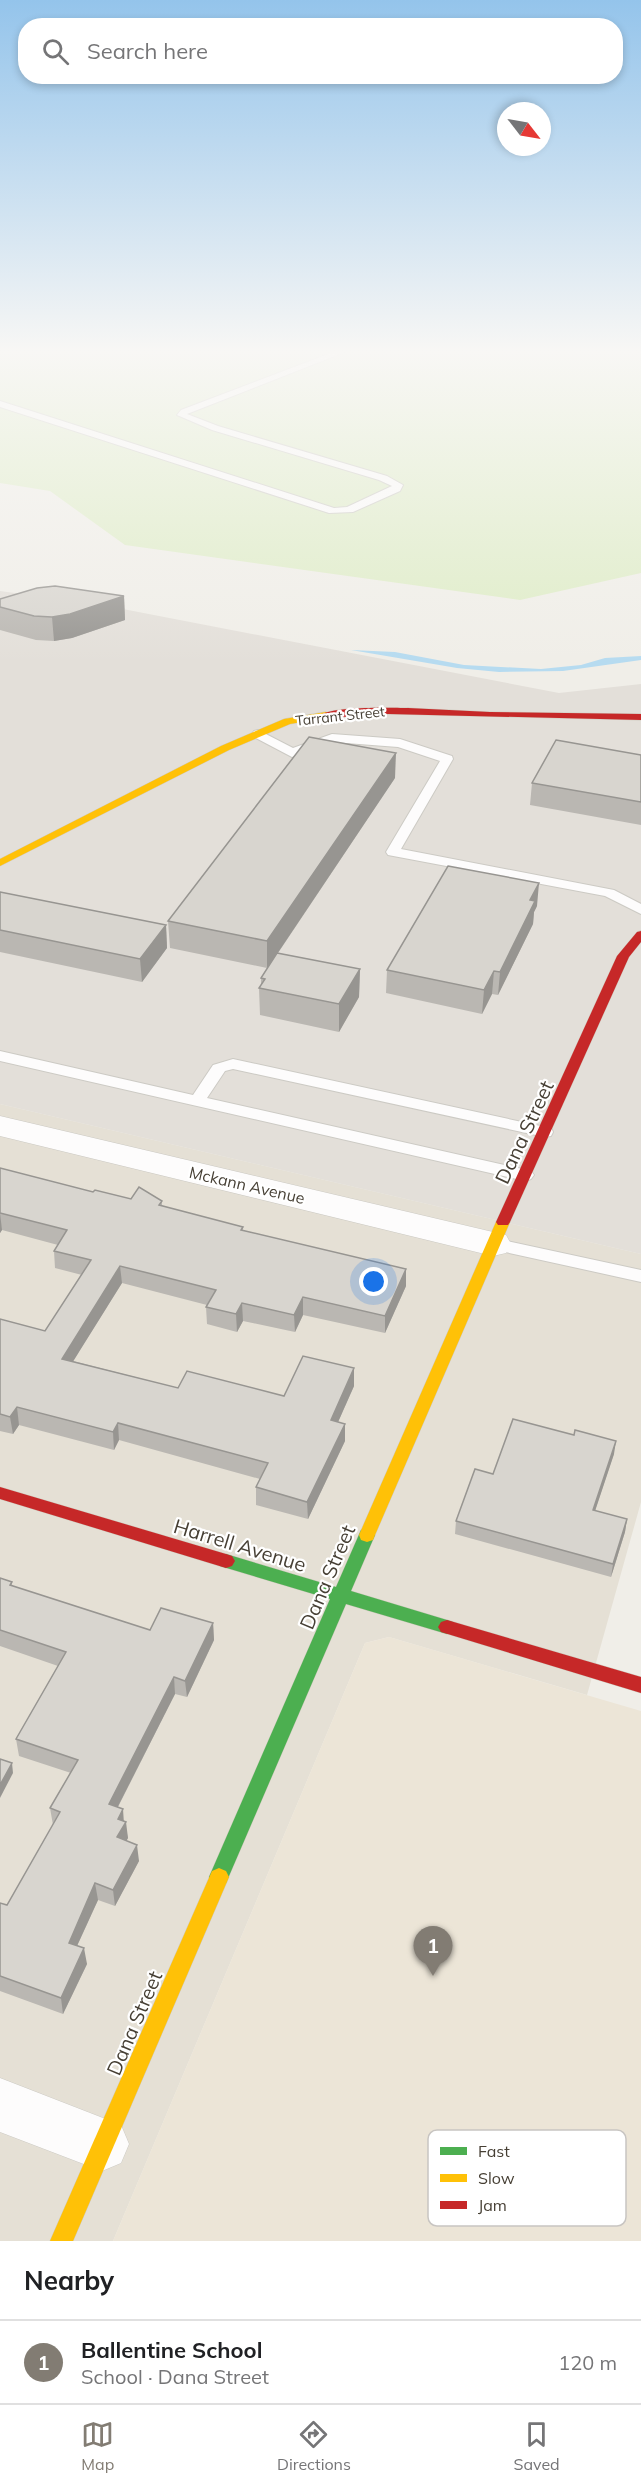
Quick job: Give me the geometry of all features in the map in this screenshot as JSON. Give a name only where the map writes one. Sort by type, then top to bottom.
[{"type":"street","name":"Tarrant Street","points":[[0,863],[225,748],[288,721],[356,711],[395,710],[489,715],[641,717]]},
{"type":"street","name":"Dana Street","points":[[61,2241],[493,1244],[623,956],[641,935]]},
{"type":"street","name":"Mckann Avenue","points":[[0,1126],[493,1244]]},
{"type":"street","name":"Harrell Avenue","points":[[0,1493],[641,1685]]},
{"type":"street","points":[[0,2105],[102,2144]]},
{"type":"lane","points":[[156,455],[340,512],[396,489],[398,485],[383,478],[304,455]]},
{"type":"lane","points":[[258,734],[292,753],[333,738],[400,743],[447,759],[393,852],[609,893],[641,910]]},
{"type":"lane","points":[[0,1056],[525,1175]]},
{"type":"lane","points":[[197,1101],[219,1068],[233,1064],[545,1132]]},
{"type":"lane","points":[[493,1244],[641,1276]]},
{"type":"shaded area","points":[[0,591],[97,604],[559,693],[641,684],[641,1254],[0,1104]]},
{"type":"shaded area","points":[[0,1104],[641,1254],[641,1502],[587,1695],[389,1637],[365,1643],[113,2241],[0,2241]]},
{"type":"shaded area","points":[[389,1637],[641,1711],[641,2241],[113,2241],[365,1643]]},
{"type":"green space","points":[[0,455],[641,455],[641,573],[520,600],[125,545],[50,491],[0,483]]},
{"type":"water","points":[[351,650],[395,652],[464,665],[541,669],[581,665],[605,658],[641,656],[641,660],[563,671],[499,672],[457,668]]},
{"type":"building","points":[[55,586],[124,596],[70,614],[52,617],[34,616],[0,607],[0,599],[37,588]]},
{"type":"building","points":[[309,737],[396,753],[267,941],[168,921]]},
{"type":"building","points":[[556,740],[641,755],[641,802],[532,783]]},
{"type":"building","points":[[448,866],[539,883],[530,900],[535,901],[500,972],[494,971],[484,990],[387,970]]},
{"type":"building","points":[[0,892],[166,925],[140,959],[0,930]]},
{"type":"building","points":[[277,953],[360,969],[339,1004],[259,988],[265,979],[261,978]]},
{"type":"building","points":[[0,1168],[93,1192],[95,1190],[131,1199],[139,1187],[162,1201],[159,1205],[243,1227],[241,1230],[406,1269],[385,1316],[303,1297],[294,1315],[242,1303],[236,1314],[206,1307],[216,1290],[120,1266],[62,1359],[178,1388],[187,1371],[284,1396],[303,1356],[354,1368],[331,1420],[345,1424],[307,1502],[256,1487],[268,1463],[118,1423],[113,1432],[17,1407],[10,1417],[0,1414],[0,1319],[45,1331],[91,1260],[54,1251],[67,1230],[0,1213]]},
{"type":"building","points":[[513,1419],[574,1435],[575,1430],[616,1441],[593,1510],[627,1519],[613,1564],[456,1521],[475,1469],[493,1474]]},
{"type":"building","points":[[0,1578],[12,1582],[10,1585],[150,1630],[161,1608],[213,1623],[185,1681],[174,1677],[109,1804],[123,1809],[118,1819],[126,1822],[117,1837],[137,1845],[113,1890],[95,1883],[69,1943],[84,1948],[61,1998],[0,1976],[0,1903],[7,1905],[60,1812],[50,1808],[78,1760],[16,1739],[66,1652],[0,1630]]},
{"type":"building","points":[[0,1759],[12,1763],[0,1785]]},
{"type":"traffic: fast","points":[[219,1877],[367,1535]]},
{"type":"traffic: fast","points":[[226,1561],[447,1627]]},
{"type":"traffic: slow","points":[[0,863],[225,748],[288,721],[326,715]]},
{"type":"traffic: slow","points":[[367,1535],[503,1222]]},
{"type":"traffic: slow","points":[[61,2241],[219,1877]]},
{"type":"traffic: jam","points":[[326,715],[388,711],[641,717]]},
{"type":"traffic: jam","points":[[503,1222],[623,956],[641,935]]},
{"type":"traffic: jam","points":[[0,1493],[226,1561]]},
{"type":"traffic: jam","points":[[447,1627],[641,1685]]},
{"type":"place","name":"Ballentine School","points":[[433,1976]]}]
